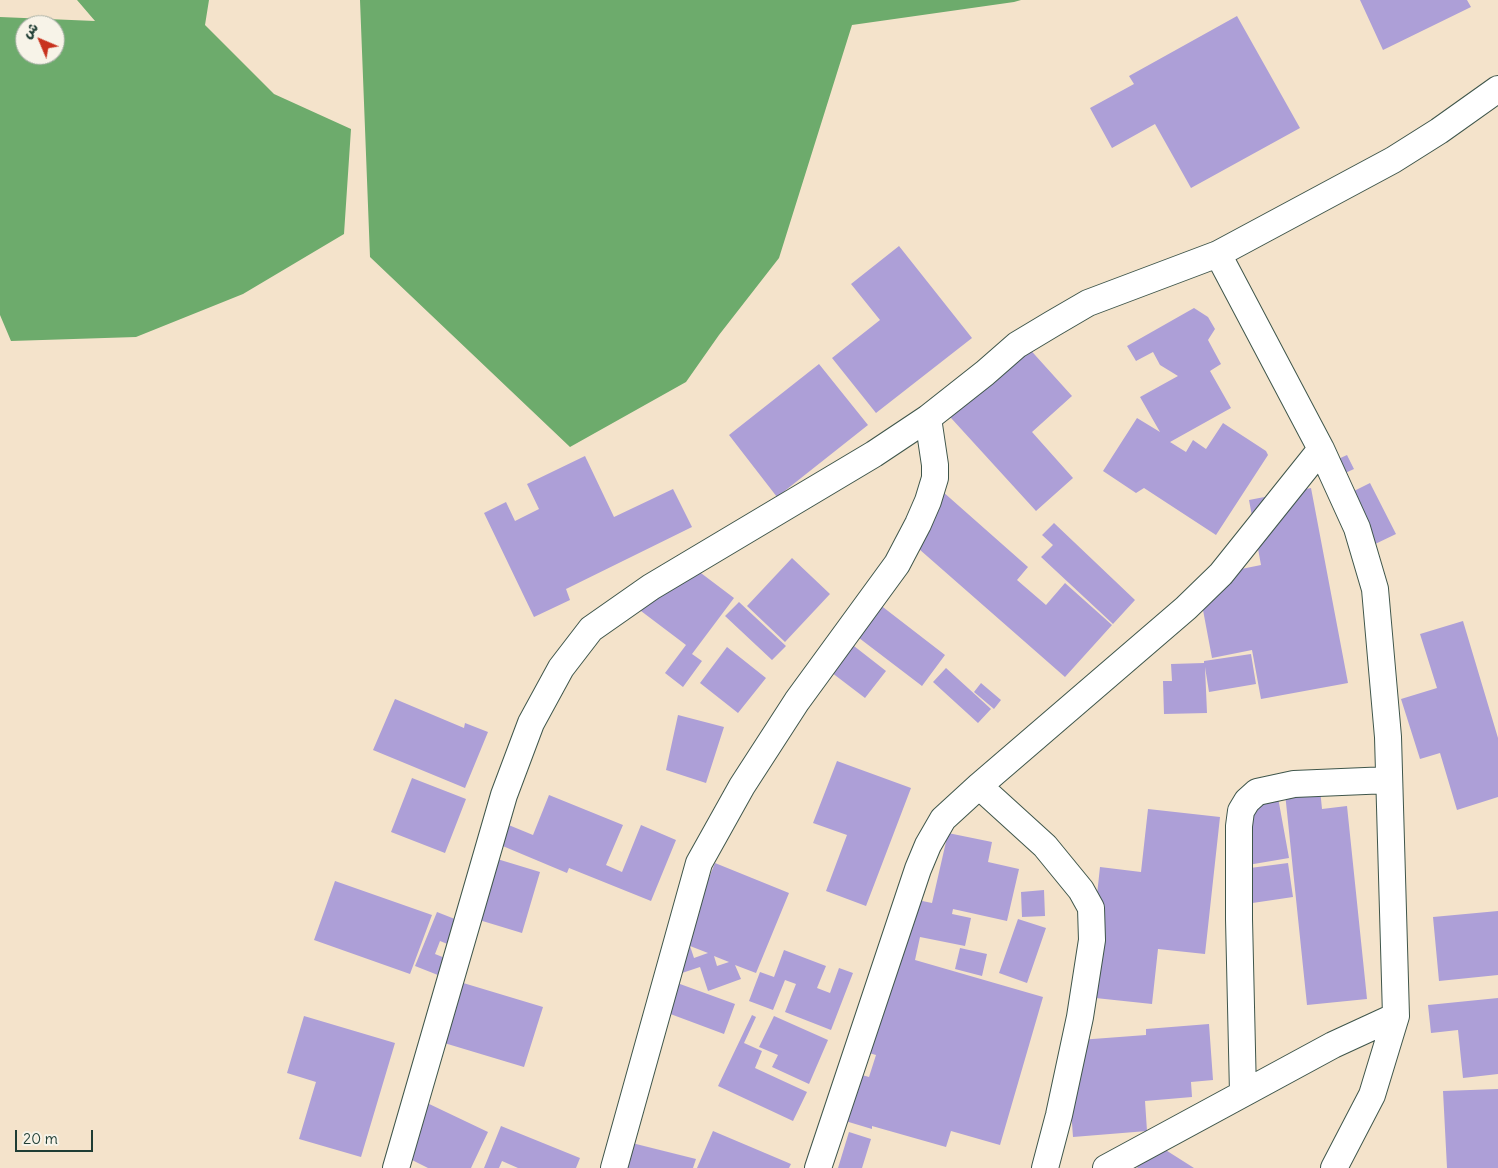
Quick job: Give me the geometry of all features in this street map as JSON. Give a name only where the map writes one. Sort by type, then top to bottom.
[{"type":"street","points":[[396,1168],[504,795],[530,724],[561,668],[591,629],[651,587],[874,454],[928,418],[1017,345],[1088,303],[1218,254],[1392,160],[1439,132],[1498,89]]},
{"type":"street","points":[[1218,254],[1321,449],[1357,528],[1375,589],[1387,728],[1396,1016],[1372,1095],[1334,1168]]},
{"type":"street","points":[[614,1168],[699,863],[742,786],[796,701],[897,564],[918,524],[935,478],[935,465],[928,418]]},
{"type":"street","points":[[818,1168],[928,845],[943,818],[1186,608],[1221,574],[1321,449]]},
{"type":"street","points":[[1243,1092],[1239,919],[1239,826],[1241,811],[1247,801],[1257,792],[1294,784],[1389,780]]},
{"type":"street","points":[[979,786],[1046,846],[1080,890],[1091,908],[1092,940],[1080,1017],[1045,1168]]},
{"type":"street","points":[[1106,1168],[1243,1092],[1334,1045],[1396,1016]]},
{"type":"green space","points":[[77,0],[209,0],[205,25],[274,94],[351,129],[344,234],[243,294],[136,337],[11,341],[0,315],[0,17],[15,18],[15,65],[65,65],[65,20],[95,21]]},
{"type":"green space","points":[[360,0],[1021,0],[852,25],[779,258],[719,335],[686,382],[570,447],[370,257]]},
{"type":"building","points":[[1360,0],[1467,0],[1471,7],[1383,50]]},
{"type":"building","points":[[1237,16],[1300,128],[1191,188],[1155,124],[1112,148],[1090,108],[1134,84],[1129,76]]},
{"type":"building","points":[[899,246],[972,338],[876,413],[832,358],[880,320],[851,284]]},
{"type":"building","points":[[1194,308],[1208,317],[1215,329],[1208,340],[1221,364],[1210,371],[1231,408],[1170,442],[1186,452],[1193,440],[1206,449],[1223,423],[1266,451],[1268,455],[1216,535],[1144,488],[1136,493],[1103,471],[1137,418],[1160,432],[1140,397],[1178,376],[1160,365],[1153,352],[1136,361],[1127,346]]},
{"type":"building","points":[[1026,345],[1072,396],[1032,432],[1073,478],[1036,511],[941,407]]},
{"type":"building","points":[[819,364],[868,425],[777,497],[729,435]]},
{"type":"building","points":[[1347,455],[1354,469],[1343,474],[1336,460]]},
{"type":"building","points":[[585,456],[614,517],[673,489],[692,527],[566,589],[570,600],[534,617],[484,513],[506,502],[515,521],[539,509],[527,484]]},
{"type":"building","points":[[1370,483],[1396,534],[1371,546],[1346,495]]},
{"type":"building","points":[[1311,488],[1348,683],[1261,699],[1252,650],[1212,658],[1197,578],[1261,565],[1249,500]]},
{"type":"building","points":[[942,491],[1028,567],[1017,580],[1046,605],[1065,583],[1112,625],[1065,677],[903,535]]},
{"type":"building","points":[[1054,523],[1135,600],[1113,624],[1041,557],[1053,545],[1042,535]]},
{"type":"building","points":[[681,558],[734,598],[692,654],[702,661],[683,687],[665,673],[686,645],[641,611]]},
{"type":"building","points":[[792,558],[830,594],[785,642],[747,606]]},
{"type":"building","points":[[866,594],[945,655],[922,686],[842,625]]},
{"type":"building","points":[[739,602],[786,646],[772,660],[725,616]]},
{"type":"building","points":[[1463,621],[1498,738],[1498,797],[1457,810],[1440,753],[1420,759],[1401,699],[1437,688],[1420,634]]},
{"type":"building","points":[[845,639],[886,671],[865,698],[823,666]]},
{"type":"building","points":[[727,647],[766,678],[738,713],[700,683]]},
{"type":"building","points":[[1251,654],[1256,684],[1209,692],[1205,667],[1207,713],[1164,714],[1163,681],[1172,681],[1171,664],[1204,663],[1204,661]]},
{"type":"building","points":[[946,668],[991,709],[978,723],[933,682]]},
{"type":"building","points":[[981,683],[1001,700],[994,709],[974,692]]},
{"type":"building","points":[[395,699],[464,728],[465,723],[488,732],[465,788],[373,750]]},
{"type":"building","points":[[678,715],[724,727],[706,783],[666,770]]},
{"type":"building","points":[[837,761],[911,788],[866,906],[826,891],[847,835],[813,823]]},
{"type":"building","points":[[412,778],[466,799],[445,853],[391,832]]},
{"type":"building","points":[[1320,789],[1322,809],[1347,806],[1367,999],[1307,1005],[1285,793]]},
{"type":"building","points":[[1277,792],[1289,858],[1242,866],[1232,800]]},
{"type":"building","points":[[549,795],[623,825],[606,865],[622,872],[641,825],[676,840],[651,901],[569,868],[567,873],[486,839],[494,819],[533,835]]},
{"type":"building","points":[[1148,809],[1220,817],[1205,954],[1158,949],[1152,1004],[1086,997],[1100,867],[1141,872]]},
{"type":"building","points":[[948,833],[992,842],[988,862],[1019,869],[1007,921],[953,909],[952,914],[971,918],[965,946],[920,937],[915,960],[1043,997],[1000,1145],[951,1131],[946,1147],[872,1126],[872,1129],[842,1120],[855,1073],[869,1077],[876,1055],[855,1049],[908,898],[932,903]]},
{"type":"building","points":[[484,855],[540,872],[522,933],[466,916]]},
{"type":"building","points":[[715,863],[789,893],[756,973],[735,965],[741,979],[708,991],[700,967],[682,973],[678,961],[693,917]],"holes":[[[690,946],[708,953],[694,958]],[[714,956],[729,962],[717,966]]]},
{"type":"building","points":[[1288,863],[1293,897],[1239,905],[1235,870]]},
{"type":"building","points":[[335,881],[432,915],[410,974],[314,940]]},
{"type":"building","points":[[1044,890],[1045,916],[1022,917],[1021,892]]},
{"type":"building","points":[[1498,911],[1498,975],[1439,981],[1433,917]]},
{"type":"building","points":[[437,912],[465,923],[455,947],[440,941],[435,954],[455,962],[448,979],[415,966]]},
{"type":"building","points":[[1018,919],[1046,928],[1027,983],[999,973]]},
{"type":"building","points":[[960,948],[987,954],[982,976],[955,969]]},
{"type":"building","points":[[784,950],[826,966],[817,988],[830,993],[839,968],[853,973],[831,1030],[785,1012],[796,984],[785,980],[773,1010],[749,1001],[760,972],[774,977]]},
{"type":"building","points":[[450,979],[543,1007],[524,1067],[431,1039]]},
{"type":"building","points":[[669,980],[735,1004],[724,1034],[657,1009]]},
{"type":"building","points":[[1498,998],[1498,1074],[1463,1078],[1458,1030],[1431,1033],[1428,1005]]},
{"type":"building","points":[[752,1015],[756,1017],[744,1043],[762,1051],[755,1068],[807,1092],[793,1121],[718,1086]]},
{"type":"building","points":[[304,1016],[395,1043],[361,1157],[299,1139],[316,1082],[287,1073]]},
{"type":"building","points":[[774,1016],[828,1040],[809,1084],[772,1067],[778,1055],[759,1047]]},
{"type":"building","points":[[1209,1024],[1213,1080],[1191,1082],[1192,1097],[1145,1101],[1147,1131],[1073,1137],[1066,1041],[1146,1035],[1146,1029]]},
{"type":"building","points":[[1498,1089],[1498,1168],[1447,1168],[1443,1091]]},
{"type":"building","points":[[425,1102],[488,1132],[471,1168],[428,1168],[400,1154]]},
{"type":"building","points":[[501,1126],[580,1158],[576,1168],[518,1168],[502,1161],[499,1168],[484,1168]]},
{"type":"building","points":[[713,1131],[791,1164],[789,1168],[697,1168]]},
{"type":"building","points":[[849,1132],[871,1139],[862,1168],[838,1168]]},
{"type":"building","points":[[620,1140],[696,1159],[693,1168],[617,1168]]},
{"type":"building","points":[[1153,1142],[1194,1168],[1137,1168]]}]
